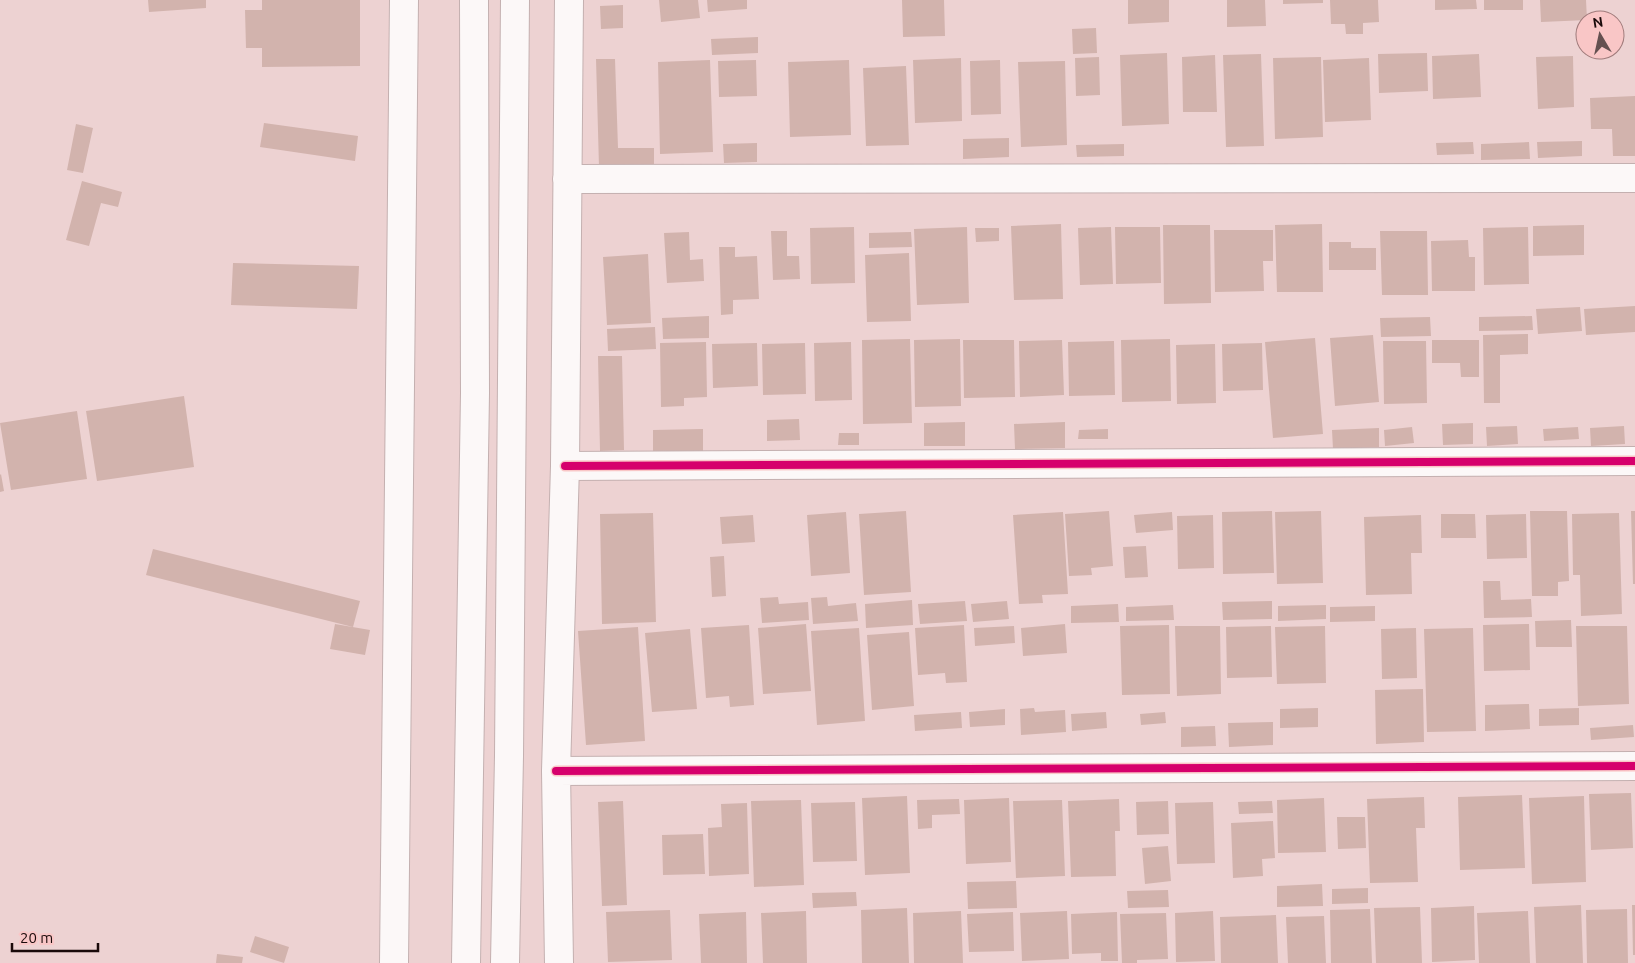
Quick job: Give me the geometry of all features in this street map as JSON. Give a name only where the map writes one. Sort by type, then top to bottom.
[{"type":"main road","points":[[394,963],[404,0]]},
{"type":"main road","points":[[466,963],[475,393],[474,0]]},
{"type":"main road","points":[[505,963],[509,747],[515,0]]},
{"type":"main road","points":[[559,963],[556,771],[565,466],[569,0]]},
{"type":"main road","points":[[567,179],[1635,178]]},
{"type":"main road","points":[[565,466],[1635,461]]},
{"type":"main road","points":[[556,771],[1635,766]]},
{"type":"building","points":[[148,0],[206,0],[206,8],[149,12]]},
{"type":"building","points":[[262,0],[360,0],[360,66],[262,67],[262,48],[246,48],[245,10],[262,10]]},
{"type":"building","points":[[659,0],[698,0],[700,18],[661,22]]},
{"type":"building","points":[[707,0],[747,0],[747,9],[708,12]]},
{"type":"building","points":[[902,0],[944,0],[945,36],[903,37]]},
{"type":"building","points":[[1128,0],[1169,0],[1169,22],[1128,24]]},
{"type":"building","points":[[1227,0],[1265,0],[1266,26],[1227,27]]},
{"type":"building","points":[[1283,0],[1323,0],[1323,3],[1283,4]]},
{"type":"building","points":[[1330,0],[1378,0],[1379,22],[1363,23],[1363,34],[1346,34],[1345,24],[1331,24]]},
{"type":"building","points":[[1435,0],[1476,0],[1477,9],[1435,10]]},
{"type":"building","points":[[1484,0],[1523,0],[1523,10],[1484,10]]},
{"type":"building","points":[[1540,0],[1586,0],[1586,10],[1575,10],[1575,21],[1541,22]]},
{"type":"building","points":[[623,5],[623,28],[601,29],[600,6]]},
{"type":"building","points":[[1096,28],[1097,53],[1073,54],[1072,29]]},
{"type":"building","points":[[758,37],[758,53],[712,55],[711,39]]},
{"type":"building","points":[[1167,53],[1169,124],[1122,126],[1120,55]]},
{"type":"building","points":[[1427,53],[1428,91],[1379,93],[1378,54]]},
{"type":"building","points":[[1261,54],[1264,146],[1226,147],[1223,55]]},
{"type":"building","points":[[1479,54],[1481,97],[1433,99],[1432,56]]},
{"type":"building","points":[[1215,55],[1217,112],[1183,112],[1182,57]]},
{"type":"building","points":[[1573,56],[1574,107],[1538,109],[1536,57]]},
{"type":"building","points":[[1099,57],[1100,95],[1076,96],[1075,58]]},
{"type":"building","points":[[1321,57],[1323,137],[1275,139],[1273,58]]},
{"type":"building","points":[[961,58],[962,121],[915,123],[913,60]]},
{"type":"building","points":[[1369,58],[1371,120],[1325,122],[1323,60]]},
{"type":"building","points":[[596,59],[615,59],[618,148],[654,148],[654,165],[599,167]]},
{"type":"building","points":[[710,60],[713,152],[660,154],[658,62]]},
{"type":"building","points":[[756,60],[757,96],[719,97],[718,61]]},
{"type":"building","points":[[849,60],[851,135],[790,137],[788,62]]},
{"type":"building","points":[[1000,60],[1001,114],[971,115],[970,61]]},
{"type":"building","points":[[1065,61],[1067,145],[1021,147],[1018,62]]},
{"type":"building","points":[[906,66],[909,145],[866,146],[863,68]]},
{"type":"building","points":[[1635,96],[1635,156],[1613,156],[1612,129],[1591,129],[1590,98]]},
{"type":"building","points":[[264,123],[358,136],[355,161],[260,147]]},
{"type":"building","points":[[76,124],[93,128],[83,173],[67,170]]},
{"type":"building","points":[[1009,138],[1009,157],[963,159],[963,139]]},
{"type":"building","points":[[1582,141],[1582,156],[1538,158],[1537,142]]},
{"type":"building","points":[[1473,142],[1474,154],[1437,155],[1436,143]]},
{"type":"building","points":[[1529,142],[1530,159],[1481,160],[1481,144]]},
{"type":"building","points":[[757,143],[757,162],[724,163],[723,144]]},
{"type":"building","points":[[1124,144],[1124,156],[1077,157],[1076,145]]},
{"type":"building","points":[[82,181],[122,192],[118,207],[101,203],[89,246],[66,240]]},
{"type":"building","points":[[1061,224],[1063,299],[1014,300],[1011,226]]},
{"type":"building","points":[[1322,224],[1323,292],[1277,292],[1275,225]]},
{"type":"building","points":[[1163,225],[1210,225],[1211,303],[1164,304]]},
{"type":"building","points":[[1584,225],[1584,255],[1533,256],[1533,226]]},
{"type":"building","points":[[854,227],[855,283],[811,284],[810,228]]},
{"type":"building","points":[[967,227],[969,303],[917,305],[914,229]]},
{"type":"building","points":[[1111,227],[1113,284],[1080,285],[1078,228]]},
{"type":"building","points":[[1115,227],[1160,227],[1161,283],[1116,284]]},
{"type":"building","points":[[1528,227],[1529,284],[1484,285],[1483,228]]},
{"type":"building","points":[[975,228],[999,228],[999,241],[976,242]]},
{"type":"building","points":[[1214,230],[1273,230],[1273,261],[1263,261],[1264,291],[1215,292]]},
{"type":"building","points":[[771,231],[787,231],[787,256],[799,256],[800,279],[773,280]]},
{"type":"building","points":[[1380,231],[1427,231],[1428,295],[1382,295]]},
{"type":"building","points":[[689,232],[690,260],[703,259],[704,281],[667,283],[664,233]]},
{"type":"building","points":[[911,232],[912,247],[869,248],[869,233]]},
{"type":"building","points":[[1468,240],[1469,257],[1475,257],[1475,291],[1432,291],[1431,241]]},
{"type":"building","points":[[1329,242],[1351,242],[1351,248],[1376,248],[1376,270],[1329,270]]},
{"type":"building","points":[[719,247],[735,247],[735,257],[757,256],[759,299],[733,300],[733,314],[721,315]]},
{"type":"building","points":[[909,253],[911,321],[867,322],[865,255]]},
{"type":"building","points":[[648,254],[651,323],[607,325],[603,257]]},
{"type":"building","points":[[233,263],[359,266],[357,309],[231,305]]},
{"type":"building","points":[[1635,306],[1635,332],[1586,335],[1584,309]]},
{"type":"building","points":[[1580,307],[1582,331],[1538,334],[1536,309]]},
{"type":"building","points":[[709,316],[709,338],[663,339],[662,318]]},
{"type":"building","points":[[1532,316],[1533,330],[1479,331],[1479,317]]},
{"type":"building","points":[[1430,317],[1431,336],[1381,337],[1380,318]]},
{"type":"building","points":[[655,327],[656,349],[608,351],[607,329]]},
{"type":"building","points":[[1528,334],[1528,354],[1500,355],[1500,403],[1484,403],[1483,335]]},
{"type":"building","points":[[1373,335],[1379,402],[1335,406],[1330,338]]},
{"type":"building","points":[[1315,338],[1323,434],[1273,438],[1265,342]]},
{"type":"building","points":[[910,339],[912,423],[863,424],[862,340]]},
{"type":"building","points":[[960,339],[961,406],[915,407],[914,340]]},
{"type":"building","points":[[1170,339],[1171,401],[1122,402],[1121,340]]},
{"type":"building","points":[[963,340],[1014,340],[1015,397],[964,398]]},
{"type":"building","points":[[1062,340],[1064,395],[1020,397],[1019,341]]},
{"type":"building","points":[[1432,340],[1479,340],[1479,377],[1461,377],[1460,363],[1432,363]]},
{"type":"building","points":[[1114,341],[1115,395],[1069,396],[1068,342]]},
{"type":"building","points":[[1383,341],[1426,341],[1427,403],[1384,404]]},
{"type":"building","points":[[706,342],[707,397],[684,398],[684,406],[661,407],[660,343]]},
{"type":"building","points":[[851,342],[852,400],[815,401],[814,343]]},
{"type":"building","points":[[757,343],[758,386],[713,388],[712,344]]},
{"type":"building","points":[[805,343],[806,394],[763,395],[762,344]]},
{"type":"building","points":[[1262,343],[1263,390],[1223,391],[1222,344]]},
{"type":"building","points":[[1215,344],[1216,403],[1177,404],[1176,345]]},
{"type":"building","points":[[598,356],[622,356],[624,450],[600,451]]},
{"type":"building","points":[[184,396],[194,467],[97,481],[86,411]]},
{"type":"building","points":[[77,411],[87,479],[11,490],[0,423]]},
{"type":"building","points":[[799,419],[800,440],[767,441],[767,420]]},
{"type":"building","points":[[965,422],[965,446],[924,446],[924,423]]},
{"type":"building","points":[[1065,422],[1065,448],[1015,449],[1014,424]]},
{"type":"building","points":[[1473,423],[1473,444],[1443,445],[1442,424]]},
{"type":"building","points":[[1517,426],[1518,444],[1487,446],[1486,427]]},
{"type":"building","points":[[1624,426],[1625,444],[1591,446],[1590,428]]},
{"type":"building","points":[[1412,427],[1414,443],[1385,446],[1384,430]]},
{"type":"building","points":[[1578,427],[1579,439],[1544,441],[1543,429]]},
{"type":"building","points":[[1379,428],[1379,447],[1333,449],[1332,430]]},
{"type":"building","points":[[703,429],[703,458],[653,459],[653,430]]},
{"type":"building","points":[[1108,429],[1108,439],[1078,439],[1079,430]]},
{"type":"building","points":[[839,433],[859,433],[859,445],[838,445]]},
{"type":"building","points":[[0,475],[4,491],[0,492]]},
{"type":"building","points":[[906,511],[911,592],[864,595],[859,514]]},
{"type":"building","points":[[1109,511],[1113,566],[1091,568],[1092,575],[1069,576],[1065,514]]},
{"type":"building","points":[[1272,511],[1274,573],[1223,574],[1222,512]]},
{"type":"building","points":[[1321,511],[1323,583],[1277,584],[1275,512]]},
{"type":"building","points":[[1530,511],[1567,511],[1569,581],[1558,582],[1558,596],[1532,596]]},
{"type":"building","points":[[1631,511],[1635,511],[1635,584],[1633,584]]},
{"type":"building","points":[[846,512],[850,573],[811,576],[807,515]]},
{"type":"building","points":[[1063,512],[1068,594],[1042,595],[1043,603],[1019,604],[1013,515]]},
{"type":"building","points":[[1172,512],[1173,530],[1136,533],[1134,515]]},
{"type":"building","points":[[653,513],[656,622],[602,624],[600,514]]},
{"type":"building","points":[[1619,513],[1622,614],[1581,616],[1580,575],[1573,575],[1572,514]]},
{"type":"building","points":[[1441,514],[1475,514],[1476,538],[1441,538]]},
{"type":"building","points":[[1526,514],[1527,558],[1487,559],[1486,515]]},
{"type":"building","points":[[753,515],[755,542],[722,544],[720,517]]},
{"type":"building","points":[[1213,515],[1214,568],[1178,569],[1177,516]]},
{"type":"building","points":[[1421,515],[1422,553],[1411,553],[1412,594],[1366,595],[1364,517]]},
{"type":"building","points":[[1146,546],[1148,577],[1125,578],[1123,547]]},
{"type":"building","points":[[153,549],[360,601],[353,627],[146,575]]},
{"type":"building","points":[[724,556],[726,596],[712,597],[710,557]]},
{"type":"building","points":[[1483,581],[1500,581],[1501,600],[1531,599],[1532,617],[1484,618]]},
{"type":"building","points":[[778,597],[779,604],[808,602],[809,620],[762,623],[760,598]]},
{"type":"building","points":[[827,597],[828,606],[856,603],[858,621],[813,624],[811,598]]},
{"type":"building","points":[[912,600],[913,625],[866,628],[865,604]]},
{"type":"building","points":[[965,601],[967,621],[920,624],[918,604]]},
{"type":"building","points":[[1007,601],[1009,619],[973,622],[971,604]]},
{"type":"building","points":[[1272,601],[1272,619],[1223,620],[1222,602]]},
{"type":"building","points":[[1118,604],[1119,622],[1071,623],[1071,606]]},
{"type":"building","points":[[1173,605],[1174,620],[1126,621],[1126,607]]},
{"type":"building","points":[[1326,605],[1326,619],[1278,621],[1278,606]]},
{"type":"building","points":[[1375,606],[1375,621],[1330,622],[1330,607]]},
{"type":"building","points":[[1571,620],[1572,647],[1536,647],[1535,621]]},
{"type":"building","points":[[335,624],[370,630],[365,655],[330,649]]},
{"type":"building","points":[[806,624],[811,691],[763,694],[758,628]]},
{"type":"building","points":[[1065,624],[1067,653],[1023,656],[1021,628]]},
{"type":"building","points":[[1529,624],[1530,670],[1484,671],[1483,625]]},
{"type":"building","points":[[749,625],[754,705],[730,707],[729,696],[706,698],[701,628]]},
{"type":"building","points":[[964,625],[967,682],[946,683],[945,673],[918,675],[915,628]]},
{"type":"building","points":[[1169,625],[1170,694],[1122,695],[1120,626]]},
{"type":"building","points":[[1014,626],[1015,643],[975,646],[974,628]]},
{"type":"building","points":[[1175,626],[1220,626],[1221,694],[1177,696]]},
{"type":"building","points":[[1271,626],[1272,677],[1227,678],[1226,627]]},
{"type":"building","points":[[1325,626],[1326,683],[1277,684],[1275,627]]},
{"type":"building","points":[[1576,626],[1627,626],[1629,704],[1578,706]]},
{"type":"building","points":[[638,627],[645,741],[586,745],[578,631]]},
{"type":"building","points":[[859,628],[865,721],[817,725],[811,631]]},
{"type":"building","points":[[1416,628],[1417,678],[1382,679],[1381,629]]},
{"type":"building","points":[[1473,628],[1476,731],[1427,732],[1424,629]]},
{"type":"building","points":[[690,629],[697,709],[652,712],[645,633]]},
{"type":"building","points":[[909,632],[914,706],[872,710],[867,635]]},
{"type":"building","points":[[1423,689],[1424,742],[1376,744],[1375,690]]},
{"type":"building","points":[[1529,704],[1530,729],[1485,731],[1485,705]]},
{"type":"building","points":[[1034,708],[1035,712],[1065,710],[1066,732],[1021,735],[1020,709]]},
{"type":"building","points":[[1318,708],[1318,727],[1280,728],[1280,709]]},
{"type":"building","points":[[1579,708],[1579,725],[1539,726],[1539,709]]},
{"type":"building","points":[[1005,709],[1005,725],[970,727],[969,712]]},
{"type":"building","points":[[961,712],[962,728],[915,731],[914,715]]},
{"type":"building","points":[[1106,712],[1107,728],[1072,731],[1071,714]]},
{"type":"building","points":[[1165,712],[1166,723],[1141,725],[1140,714]]},
{"type":"building","points":[[1273,722],[1273,745],[1229,747],[1228,723]]},
{"type":"building","points":[[1633,725],[1634,737],[1591,740],[1590,728]]},
{"type":"building","points":[[1215,726],[1216,746],[1181,747],[1181,727]]},
{"type":"building","points":[[1631,793],[1633,848],[1591,850],[1589,794]]},
{"type":"building","points":[[1522,795],[1525,868],[1460,870],[1458,797]]},
{"type":"building","points":[[907,796],[910,873],[865,875],[862,798]]},
{"type":"building","points":[[1584,796],[1586,882],[1532,884],[1529,798]]},
{"type":"building","points":[[1424,797],[1425,828],[1416,828],[1418,882],[1370,883],[1367,799]]},
{"type":"building","points":[[1009,798],[1011,862],[966,864],[964,800]]},
{"type":"building","points":[[1324,798],[1326,852],[1278,853],[1277,800]]},
{"type":"building","points":[[959,799],[960,814],[932,815],[932,828],[918,829],[917,800]]},
{"type":"building","points":[[1119,799],[1120,831],[1115,831],[1116,876],[1071,877],[1068,801]]},
{"type":"building","points":[[801,800],[804,885],[754,887],[751,801]]},
{"type":"building","points":[[1062,800],[1065,876],[1016,878],[1013,801]]},
{"type":"building","points":[[623,801],[627,905],[602,906],[598,802]]},
{"type":"building","points":[[1168,801],[1169,834],[1137,835],[1136,802]]},
{"type":"building","points":[[1272,801],[1273,813],[1239,814],[1238,802]]},
{"type":"building","points":[[855,802],[857,861],[813,862],[811,803]]},
{"type":"building","points":[[1213,802],[1215,863],[1177,864],[1175,803]]},
{"type":"building","points":[[747,803],[749,874],[709,876],[708,828],[722,827],[721,804]]},
{"type":"building","points":[[1337,817],[1365,817],[1366,848],[1338,849]]},
{"type":"building","points":[[1273,821],[1275,858],[1262,859],[1263,876],[1233,878],[1231,823]]},
{"type":"building","points":[[703,834],[705,874],[663,875],[662,835]]},
{"type":"building","points":[[1168,846],[1171,881],[1145,884],[1142,848]]},
{"type":"building","points":[[1016,881],[1017,908],[968,909],[967,882]]},
{"type":"building","points":[[1322,884],[1323,906],[1277,907],[1277,886]]},
{"type":"building","points":[[1368,888],[1368,903],[1332,904],[1332,889]]},
{"type":"building","points":[[1168,890],[1169,907],[1128,908],[1127,891]]},
{"type":"building","points":[[856,892],[857,906],[813,908],[812,893]]},
{"type":"building","points":[[1581,905],[1583,963],[1536,963],[1534,907]]},
{"type":"building","points":[[1632,905],[1635,905],[1635,955],[1633,955]]},
{"type":"building","points":[[1474,906],[1475,960],[1432,962],[1431,908]]},
{"type":"building","points":[[1420,907],[1422,963],[1376,963],[1374,908]]},
{"type":"building","points":[[907,908],[909,963],[862,963],[861,910]]},
{"type":"building","points":[[1370,909],[1372,963],[1331,963],[1330,910]]},
{"type":"building","points":[[1627,909],[1628,963],[1587,963],[1586,910]]},
{"type":"building","points":[[670,910],[672,960],[608,962],[606,912]]},
{"type":"building","points":[[806,911],[807,963],[763,963],[761,913]]},
{"type":"building","points":[[961,911],[963,963],[914,963],[913,913]]},
{"type":"building","points":[[1067,911],[1069,959],[1022,961],[1020,913]]},
{"type":"building","points":[[1213,911],[1215,961],[1176,962],[1175,913]]},
{"type":"building","points":[[1528,911],[1530,963],[1479,963],[1477,913]]},
{"type":"building","points":[[746,912],[747,963],[701,963],[699,914]]},
{"type":"building","points":[[1013,912],[1014,951],[969,952],[967,914]]},
{"type":"building","points":[[1117,912],[1118,961],[1101,961],[1101,953],[1072,954],[1071,914]]},
{"type":"building","points":[[1166,913],[1168,959],[1137,960],[1137,963],[1122,963],[1120,914]]},
{"type":"building","points":[[1276,915],[1278,963],[1221,963],[1220,917]]},
{"type":"building","points":[[1324,916],[1326,963],[1288,963],[1286,917]]},
{"type":"building","points":[[255,936],[289,947],[284,963],[250,952]]},
{"type":"building","points":[[217,954],[243,957],[242,963],[216,963]]},
{"type":"cycle path","points":[[565,466],[1635,461]]},
{"type":"cycle path","points":[[556,771],[1635,766]]}]
